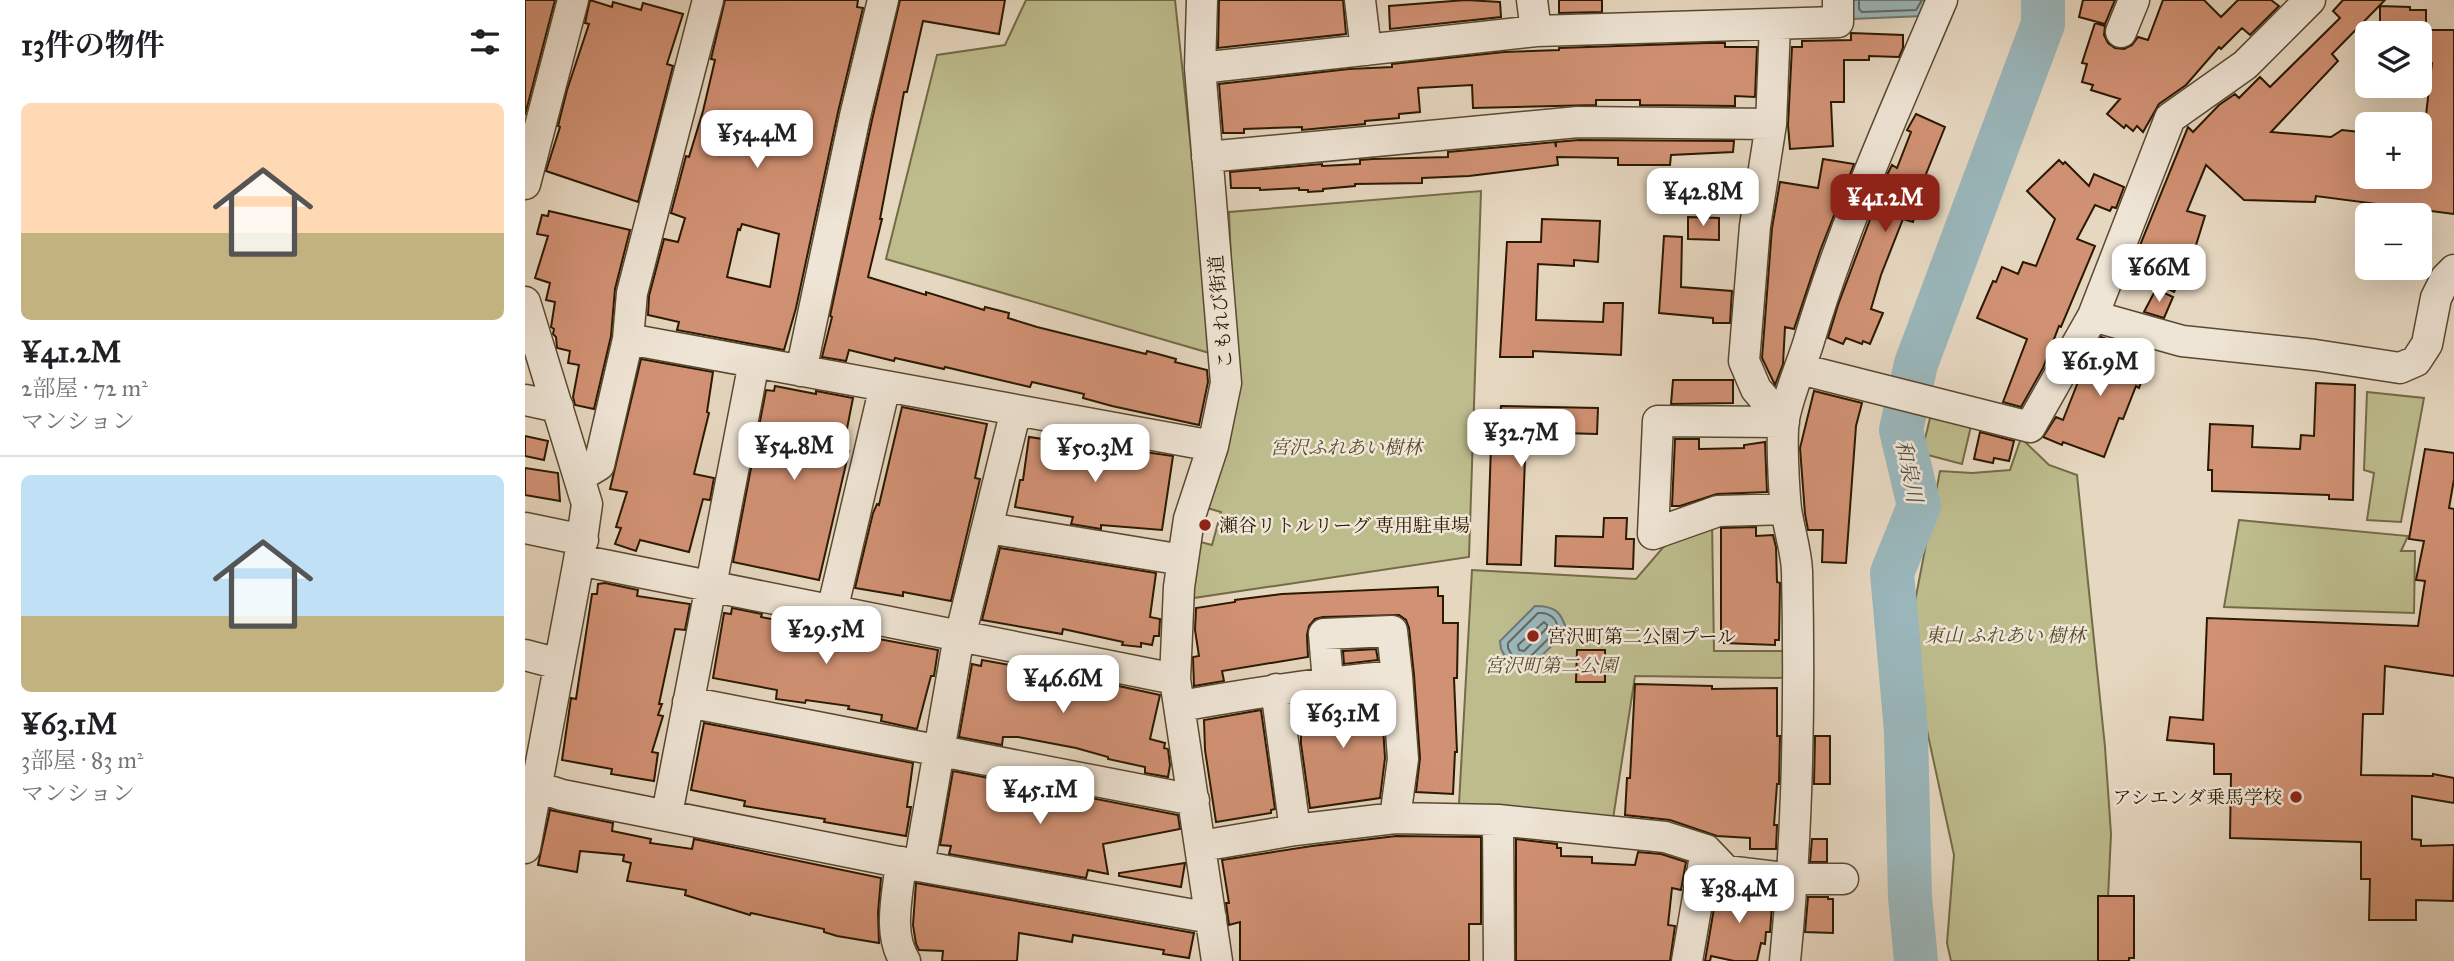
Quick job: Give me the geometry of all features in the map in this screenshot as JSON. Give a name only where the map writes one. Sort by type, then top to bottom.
[{"type":"street","points":[[525,184],[573,0]]},
{"type":"street","points":[[579,477],[599,465],[628,340],[632,293],[708,0]]},
{"type":"street","points":[[801,371],[883,0]]},
{"type":"street","name":"こもれび街道","points":[[1202,0],[1200,68],[1226,383],[1213,446],[1189,519],[1181,573],[1178,693],[1217,961]]},
{"type":"street","points":[[1360,0],[1366,50]]},
{"type":"street","points":[[1532,0],[1536,31]]},
{"type":"street","points":[[1200,68],[1536,31],[1838,22],[1838,0]]},
{"type":"street","points":[[1785,961],[1793,879],[1800,684],[1796,552],[1786,509],[1784,422],[1793,382],[1800,369],[1825,286],[1942,0]]},
{"type":"street","points":[[2121,32],[2134,0]]},
{"type":"street","points":[[1800,369],[2030,427],[2093,316],[2170,118],[2245,65],[2305,2]]},
{"type":"street","points":[[1775,25],[1771,124],[1755,226],[1744,361],[1756,389],[1784,422]]},
{"type":"street","points":[[1207,157],[1579,122],[1771,124]]},
{"type":"street","points":[[2093,316],[2182,341],[2315,355],[2400,368],[2416,361],[2427,344],[2436,298],[2446,278],[2454,270]]},
{"type":"street","points":[[525,302],[587,504],[581,550],[531,785],[525,848]]},
{"type":"street","points":[[628,340],[1213,446]]},
{"type":"street","points":[[667,814],[754,362]]},
{"type":"street","points":[[832,611],[885,386]]},
{"type":"street","points":[[525,400],[558,407]]},
{"type":"street","points":[[905,961],[900,953],[894,926],[939,751],[961,636],[1016,410]]},
{"type":"street","points":[[1784,422],[1658,421],[1653,534],[1718,511],[1786,509]]},
{"type":"street","points":[[525,528],[581,550],[711,587],[961,636],[1178,693],[1276,689],[1397,676]]},
{"type":"street","points":[[988,528],[1181,573]]},
{"type":"street","points":[[1328,682],[1324,634],[1392,631],[1402,759],[1395,818]]},
{"type":"street","points":[[525,656],[558,664]]},
{"type":"street","points":[[1276,689],[1295,830]]},
{"type":"street","points":[[688,702],[1195,800]]},
{"type":"street","points":[[531,785],[562,795],[910,864],[1211,918]]},
{"type":"street","points":[[1201,846],[1295,830],[1395,818],[1498,820],[1665,837],[1706,850],[1726,871],[1793,879],[1843,879]]},
{"type":"street","points":[[1498,820],[1499,961]]},
{"type":"street","points":[[1687,961],[1706,850]]},
{"type":"green space","points":[[1026,0],[1175,0],[1213,354],[886,259],[937,55],[1005,45]]},
{"type":"green space","name":"宮沢ふれあい樹林","points":[[1481,191],[1469,557],[1187,599],[1193,540],[1212,545],[1221,512],[1200,506],[1235,360],[1229,212]]},
{"type":"green space","points":[[2367,392],[2424,398],[2401,522],[2367,520],[2374,473],[2364,470]]},
{"type":"green space","points":[[1932,410],[1972,422],[1962,464],[1924,454],[1923,447]]},
{"type":"green space","name":"東山 ふれあい 樹林","points":[[2021,438],[2049,465],[2077,475],[2105,747],[2111,834],[2105,961],[1951,961],[1947,943],[1954,855],[1926,726],[1913,612],[1940,471],[1972,473],[2010,470]]},
{"type":"green space","name":"宮沢町第二公園","points":[[1712,520],[1714,651],[1791,651],[1789,678],[1635,676],[1613,819],[1459,804],[1472,570],[1636,579],[1666,544]]},
{"type":"green space","points":[[2239,520],[2408,536],[2401,551],[2415,551],[2414,613],[2224,607]]},
{"type":"water","points":[[1852,0],[1929,0],[1923,16],[1852,19]]},
{"type":"water","name":"宮沢町第二公園プール","points":[[1535,606],[1557,611],[1567,631],[1529,668],[1510,665],[1501,649],[1500,641]]},
{"type":"building","points":[[525,0],[555,0],[525,115]]},
{"type":"building","points":[[590,0],[612,7],[613,2],[641,10],[643,3],[683,14],[667,64],[673,66],[638,202],[546,171],[560,127],[558,126],[567,90],[589,24],[585,23]]},
{"type":"building","points":[[725,0],[858,0],[857,7],[863,8],[796,308],[784,350],[677,330],[679,322],[648,315],[649,296],[664,239],[678,242],[685,218],[671,213],[686,156],[689,157],[703,111],[715,60],[711,59]],"holes":[[[742,224],[779,234],[770,287],[727,277],[738,229],[740,230]]]},
{"type":"building","points":[[900,0],[1005,0],[999,34],[923,21],[907,92],[904,92],[882,219],[868,277],[984,310],[985,307],[1009,313],[1008,318],[1037,327],[1146,354],[1147,351],[1207,370],[1208,382],[1199,425],[1112,406],[1083,398],[1084,394],[1032,382],[1030,387],[945,367],[944,369],[895,358],[894,361],[849,350],[846,361],[822,357]]},
{"type":"building","points":[[1219,0],[1343,0],[1346,34],[1218,48]]},
{"type":"building","points":[[1466,0],[1500,2],[1501,17],[1390,29],[1389,6]]},
{"type":"building","points":[[1559,0],[1602,0],[1602,12],[1559,13]]},
{"type":"building","points":[[2083,0],[2115,0],[2105,24],[2079,17]]},
{"type":"building","points":[[2163,0],[2204,0],[2221,17],[2238,0],[2271,0],[2279,6],[2250,35],[2242,28],[2221,49],[2219,47],[2186,85],[2159,104],[2143,132],[2137,126],[2133,131],[2126,125],[2124,128],[2107,114],[2120,99],[2091,90],[2093,85],[2082,82],[2087,64],[2082,63],[2095,23],[2105,26],[2104,35],[2108,43],[2115,48],[2124,49],[2132,45],[2138,37],[2148,40]]},
{"type":"building","points":[[2343,0],[2385,0],[2364,21],[2355,21],[2355,31],[2332,54],[2338,61],[2271,132],[2331,137],[2342,130],[2355,132],[2355,189],[2432,189],[2432,112],[2426,112],[2428,98],[2432,98],[2432,30],[2454,30],[2454,214],[2432,211],[2432,203],[2370,203],[2316,196],[2315,202],[2244,200],[2206,165],[2187,211],[2205,216],[2192,258],[2174,292],[2130,270],[2188,127],[2193,132],[2219,105],[2235,94],[2239,98],[2260,77],[2270,87],[2340,18],[2333,11]]},
{"type":"building","points":[[2380,6],[2426,10],[2426,21],[2380,21]]},
{"type":"building","points":[[1851,33],[1903,35],[1903,48],[1899,57],[1869,56],[1869,60],[1844,60],[1844,102],[1831,102],[1833,146],[1790,149],[1788,125],[1792,47],[1802,47],[1802,41],[1851,40]]},
{"type":"building","points":[[1725,43],[1725,47],[1757,47],[1755,97],[1735,96],[1735,106],[1640,105],[1640,100],[1596,100],[1596,105],[1473,108],[1472,85],[1418,88],[1420,112],[1399,114],[1399,118],[1302,130],[1302,127],[1244,129],[1244,133],[1223,133],[1219,84],[1349,69],[1392,67],[1392,64],[1504,52]]},
{"type":"building","points":[[1916,114],[1945,127],[1924,179],[1913,222],[1903,219],[1881,275],[1871,309],[1883,313],[1870,344],[1846,338],[1843,344],[1828,338],[1838,305],[1886,177],[1892,165],[1897,168],[1911,132],[1907,130]]},
{"type":"building","points":[[1734,141],[1733,152],[1671,155],[1670,165],[1618,165],[1618,158],[1557,157],[1558,165],[1469,176],[1422,178],[1422,183],[1355,184],[1308,192],[1299,188],[1231,188],[1230,172],[1322,164],[1360,164],[1360,160],[1373,159],[1448,157],[1448,152],[1555,142],[1556,147],[1556,142]]},
{"type":"building","points":[[1823,159],[1854,164],[1820,251],[1794,329],[1785,327],[1783,364],[1775,385],[1762,358],[1772,228],[1780,182],[1818,188]]},
{"type":"building","points":[[2059,160],[2063,164],[2065,162],[2089,186],[2094,174],[2124,187],[2116,208],[2112,207],[2110,211],[2095,205],[2077,239],[2095,246],[2043,368],[2021,407],[2003,402],[2027,339],[1977,318],[2002,267],[2018,274],[2023,262],[2036,266],[2055,219],[2027,191]]},
{"type":"building","points":[[549,211],[630,230],[615,289],[611,336],[594,409],[575,405],[573,397],[579,365],[568,363],[570,351],[557,348],[554,329],[551,327],[555,302],[546,300],[550,283],[535,278],[548,236],[537,234],[542,215],[548,216]]},
{"type":"building","points":[[1688,217],[1719,218],[1719,240],[1688,239]]},
{"type":"building","points":[[1542,219],[1600,221],[1598,262],[1574,260],[1574,266],[1538,264],[1536,320],[1603,322],[1604,303],[1623,303],[1621,355],[1533,351],[1533,357],[1500,357],[1507,242],[1541,242]]},
{"type":"building","points":[[1664,236],[1682,237],[1681,287],[1732,291],[1730,323],[1713,323],[1713,318],[1659,313]]},
{"type":"building","points":[[2156,289],[2173,297],[2164,318],[2144,312]]},
{"type":"building","points":[[2101,337],[2147,354],[2143,366],[2146,368],[2139,388],[2136,386],[2123,419],[2119,418],[2104,457],[2043,437],[2056,417],[2063,420],[2080,377],[2083,378]]},
{"type":"building","points":[[641,359],[713,372],[709,413],[694,474],[714,478],[710,500],[703,499],[689,552],[640,540],[636,551],[615,544],[621,528],[616,527],[627,492],[610,489]]},
{"type":"building","points":[[1673,380],[1733,380],[1733,403],[1671,404]]},
{"type":"building","points":[[2316,383],[2355,385],[2353,500],[2329,499],[2329,495],[2212,491],[2212,470],[2208,470],[2210,424],[2253,426],[2252,447],[2300,449],[2301,435],[2314,436]]},
{"type":"building","points":[[775,386],[853,398],[843,449],[849,451],[819,580],[733,562],[766,390],[774,391]]},
{"type":"building","points":[[1814,391],[1862,403],[1856,426],[1846,563],[1822,562],[1823,530],[1808,530],[1805,514],[1800,448]]},
{"type":"building","points":[[1501,406],[1598,408],[1597,434],[1526,432],[1521,565],[1487,564],[1492,416],[1500,417]]},
{"type":"building","points":[[902,407],[987,424],[975,478],[980,479],[951,601],[903,592],[903,596],[855,588],[873,513],[877,504],[879,505]]},
{"type":"building","points":[[1980,432],[2014,441],[2009,461],[1994,458],[1993,463],[1974,459]]},
{"type":"building","points":[[1044,433],[1075,439],[1074,442],[1173,456],[1162,530],[1101,525],[1101,529],[1071,524],[1073,517],[1015,507],[1020,480],[1023,480],[1029,437],[1043,439]]},
{"type":"building","points":[[525,436],[548,441],[544,460],[525,456]]},
{"type":"building","points":[[1675,439],[1699,439],[1699,449],[1744,448],[1744,445],[1765,442],[1767,492],[1717,494],[1672,506]]},
{"type":"building","points":[[2425,449],[2454,453],[2454,479],[2449,508],[2454,509],[2454,676],[2385,666],[2383,714],[2363,714],[2361,775],[2433,774],[2454,778],[2454,803],[2412,796],[2412,839],[2421,840],[2421,846],[2454,845],[2453,901],[2416,900],[2416,920],[2369,920],[2370,879],[2361,879],[2361,842],[2230,838],[2231,774],[2214,774],[2214,744],[2167,740],[2170,717],[2203,720],[2207,618],[2418,626],[2425,581],[2416,580],[2424,541],[2409,539]]},
{"type":"building","points":[[525,468],[558,473],[560,501],[525,495]]},
{"type":"building","points":[[1604,518],[1627,518],[1626,539],[1634,539],[1633,569],[1555,566],[1556,536],[1603,537]]},
{"type":"building","points":[[1756,527],[1756,536],[1773,535],[1776,547],[1777,582],[1780,583],[1779,640],[1775,640],[1775,645],[1724,643],[1721,639],[1721,528]]},
{"type":"building","points":[[1000,548],[1156,573],[1150,617],[1160,619],[1159,636],[1154,636],[1152,645],[1141,643],[1141,647],[1122,645],[1123,642],[1063,629],[1062,634],[982,620]]},
{"type":"building","points":[[598,584],[638,590],[637,596],[690,604],[685,630],[675,629],[659,704],[662,704],[658,715],[663,716],[652,752],[658,753],[654,781],[611,774],[612,769],[562,760],[571,698],[576,699],[592,594],[597,594]]},
{"type":"building","points":[[1438,587],[1438,596],[1443,596],[1443,623],[1458,623],[1457,678],[1454,678],[1457,752],[1453,794],[1416,792],[1420,758],[1414,675],[1409,628],[1406,620],[1399,615],[1315,619],[1309,626],[1307,635],[1308,657],[1222,671],[1224,681],[1194,686],[1193,657],[1199,656],[1195,630],[1196,608],[1282,594]]},
{"type":"building","points":[[732,608],[762,614],[761,617],[938,650],[934,676],[931,676],[917,729],[881,721],[882,715],[848,709],[849,706],[776,699],[777,690],[713,678],[724,613],[731,614]]},
{"type":"building","points":[[1376,649],[1378,660],[1344,664],[1343,651]]},
{"type":"building","points":[[1577,650],[1605,650],[1605,682],[1576,682]]},
{"type":"building","points":[[982,660],[1026,668],[1025,672],[1113,688],[1114,685],[1160,695],[1150,739],[1165,743],[1164,748],[1168,749],[1168,777],[1145,773],[1145,767],[1108,759],[1076,748],[1018,737],[1003,737],[1002,745],[959,737],[972,664],[981,666]]},
{"type":"building","points":[[1635,684],[1712,686],[1712,689],[1777,688],[1777,736],[1780,736],[1779,784],[1774,825],[1777,825],[1776,849],[1750,849],[1750,838],[1717,836],[1670,820],[1625,815],[1627,778],[1630,778]]},
{"type":"building","points":[[1381,695],[1385,758],[1380,798],[1310,808],[1301,744],[1301,704]]},
{"type":"building","points":[[1261,710],[1275,809],[1271,810],[1271,813],[1216,822],[1205,750],[1204,720]]},
{"type":"building","points":[[704,723],[913,763],[907,807],[911,807],[906,836],[744,806],[745,801],[691,790]]},
{"type":"building","points":[[1815,736],[1830,736],[1830,784],[1814,784]]},
{"type":"building","points":[[953,771],[1178,815],[1180,829],[1103,844],[1108,874],[1088,870],[1086,878],[949,854],[951,846],[940,845]]},
{"type":"building","points":[[550,810],[613,823],[612,831],[651,839],[650,843],[692,849],[694,839],[881,878],[879,943],[837,936],[824,932],[824,929],[751,913],[750,915],[685,895],[686,890],[627,881],[631,863],[623,861],[624,855],[580,851],[577,872],[538,865]]},
{"type":"building","points":[[1396,836],[1481,837],[1481,924],[1469,924],[1469,961],[1240,961],[1240,922],[1229,925],[1226,903],[1229,903],[1222,860]]},
{"type":"building","points":[[1516,839],[1557,844],[1557,848],[1561,848],[1561,856],[1592,857],[1592,863],[1635,865],[1638,852],[1661,854],[1686,862],[1681,890],[1672,888],[1668,925],[1675,926],[1670,961],[1516,961]]},
{"type":"building","points":[[1812,839],[1827,839],[1827,862],[1810,862]]},
{"type":"building","points":[[1185,863],[1181,887],[1119,876],[1119,873]]},
{"type":"building","points":[[916,883],[1194,933],[1189,958],[1163,954],[1164,950],[1073,935],[1072,942],[1019,933],[1017,961],[942,961],[943,951],[919,950],[916,944],[913,925]]},
{"type":"building","points":[[1718,885],[1773,894],[1770,932],[1766,932],[1765,944],[1761,943],[1757,961],[1734,961],[1711,956],[1710,961],[1705,961]]},
{"type":"building","points":[[2098,896],[2134,896],[2134,958],[2129,958],[2129,961],[2098,961]]},
{"type":"building","points":[[1808,897],[1833,899],[1833,933],[1805,932]]},
{"type":"waterway","name":"和泉川","points":[[1916,961],[1910,897],[1906,731],[1892,573],[1919,506],[1901,430],[1916,364],[2043,24],[2043,0]]},
{"type":"place","name":"瀬谷リトルリーグ 専用駐車場","points":[[1205,525]]},
{"type":"place","name":"宮沢町第二公園プール","points":[[1533,636]]},
{"type":"place","name":"アシエンダ乗馬学校","points":[[2296,797]]}]
